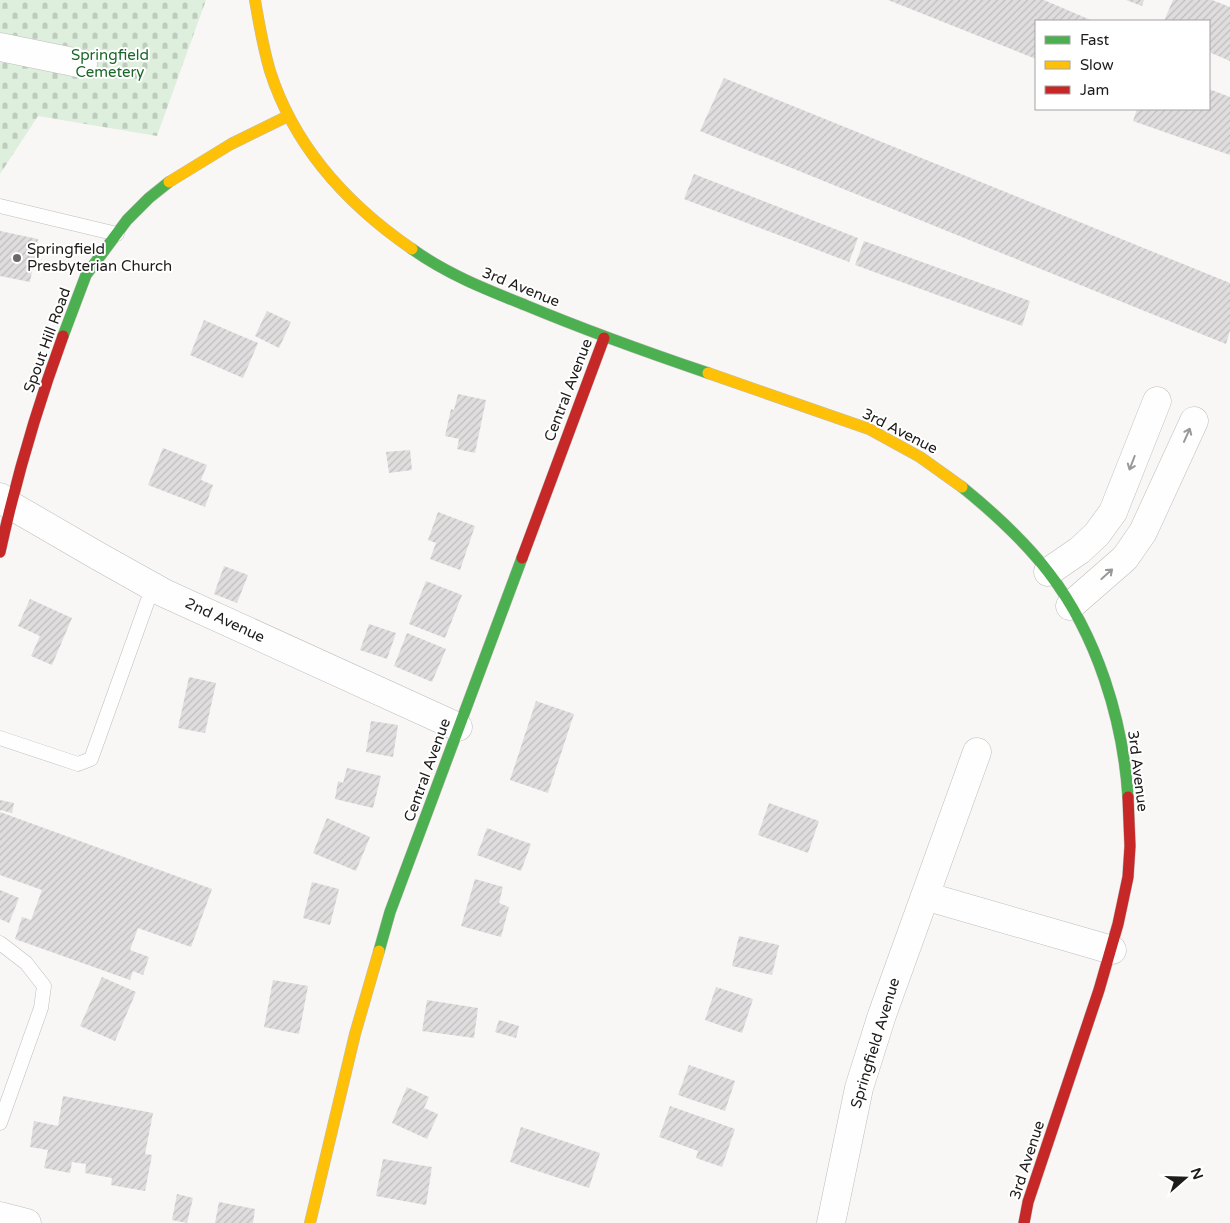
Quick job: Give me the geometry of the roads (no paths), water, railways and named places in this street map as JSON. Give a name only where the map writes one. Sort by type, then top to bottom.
[{"type":"street","name":"3rd Avenue","points":[[255,0],[265,49],[274,80],[288,116],[310,153],[334,184],[374,223],[453,275],[604,338],[854,424],[897,443],[934,464],[971,494],[1012,532],[1048,572],[1070,606],[1095,652],[1112,702],[1123,752],[1130,816],[1128,879],[1112,950],[1028,1202],[1024,1223]]},
{"type":"street","points":[[0,47],[83,64]]},
{"type":"street","name":"Spout Hill Road","points":[[0,552],[5,501],[42,393],[86,275],[127,220],[149,198],[174,178],[231,144],[288,116]]},
{"type":"street","name":"Central Avenue","points":[[310,1223],[355,1034],[390,912],[604,338]]},
{"type":"street","points":[[1048,572],[1080,550],[1097,534],[1113,512],[1156,401]]},
{"type":"street","points":[[1070,606],[1126,558],[1143,532],[1194,421]]},
{"type":"street","name":"2nd Avenue","points":[[5,501],[153,586],[458,727]]},
{"type":"street","name":"Springfield Avenue","points":[[831,1223],[859,1088],[882,1015],[978,752]]},
{"type":"street","points":[[925,896],[1112,950]]},
{"type":"street","points":[[0,1216],[26,1223]]},
{"type":"lane","points":[[0,206],[117,234]]},
{"type":"lane","points":[[0,738],[78,764],[91,759],[153,586]]},
{"type":"lane","points":[[0,943],[26,963],[44,986],[41,1008],[0,1123]]},
{"type":"place","name":"Springfield Presbyterian Church","points":[[17,258]]},
{"type":"park label","name":"Springfield Cemetery","points":[[110,64]]}]
